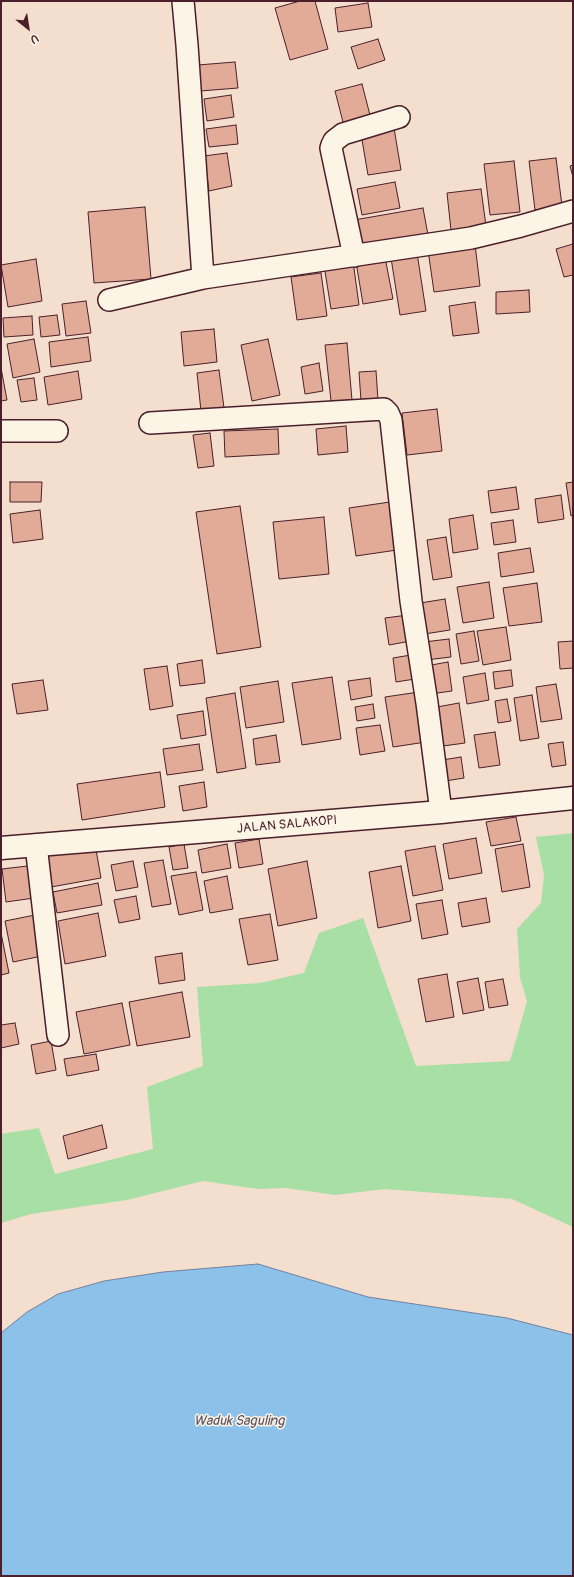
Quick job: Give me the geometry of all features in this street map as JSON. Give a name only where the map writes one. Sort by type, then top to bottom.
[{"type":"street","points":[[183,1],[203,278]]},
{"type":"street","points":[[354,256],[331,148],[334,141],[343,134],[399,117]]},
{"type":"street","points":[[109,300],[203,278],[471,238],[573,211]]},
{"type":"street","points":[[150,423],[384,409],[388,413],[391,420],[407,572],[427,703],[441,812]]},
{"type":"street","points":[[1,431],[57,431]]},
{"type":"street","name":"JALAN SALAKOPI","points":[[1,848],[441,812],[573,798]]},
{"type":"street","points":[[36,845],[58,1035]]},
{"type":"green space","points":[[573,833],[573,1227],[512,1199],[385,1189],[335,1195],[286,1188],[258,1189],[203,1181],[127,1200],[31,1214],[1,1223],[1,1134],[39,1128],[55,1174],[153,1149],[147,1087],[203,1066],[197,987],[260,983],[304,973],[319,933],[363,918],[416,1066],[510,1061],[527,1001],[520,978],[517,929],[541,903],[544,875],[536,837]]},
{"type":"water","name":"Waduk Saguling","points":[[258,1264],[368,1297],[507,1318],[573,1335],[573,1576],[1,1576],[1,1333],[27,1312],[58,1294],[104,1281],[163,1272]]},
{"type":"building","points":[[300,1],[315,1],[328,49],[290,60],[275,8]]},
{"type":"building","points":[[368,3],[372,27],[338,32],[335,8]]},
{"type":"building","points":[[378,39],[385,60],[358,69],[351,47]]},
{"type":"building","points":[[235,62],[238,88],[200,91],[198,65]]},
{"type":"building","points":[[362,84],[371,119],[344,126],[335,91]]},
{"type":"building","points":[[231,95],[234,117],[207,121],[204,99]]},
{"type":"building","points":[[236,125],[238,144],[209,147],[206,129]]},
{"type":"building","points":[[394,128],[401,170],[368,175],[361,134]]},
{"type":"building","points":[[227,153],[232,186],[209,191],[204,156]]},
{"type":"building","points":[[556,158],[562,206],[535,210],[529,161]]},
{"type":"building","points":[[514,161],[520,212],[490,215],[484,164]]},
{"type":"building","points":[[573,165],[573,177],[570,166]]},
{"type":"building","points":[[395,182],[400,208],[362,215],[357,189]]},
{"type":"building","points":[[481,189],[486,226],[451,230],[447,193]]},
{"type":"building","points":[[145,207],[151,279],[94,283],[88,212]]},
{"type":"building","points":[[423,208],[428,235],[359,248],[354,220]]},
{"type":"building","points":[[475,244],[480,286],[434,292],[428,250]]},
{"type":"building","points":[[573,244],[573,275],[564,277],[556,249]]},
{"type":"building","points":[[417,253],[426,311],[400,315],[391,258]]},
{"type":"building","points":[[385,257],[393,299],[363,304],[356,262]]},
{"type":"building","points":[[36,259],[42,301],[8,307],[1,265]]},
{"type":"building","points":[[353,261],[359,305],[331,309],[324,265]]},
{"type":"building","points":[[321,273],[327,316],[297,320],[291,277]]},
{"type":"building","points":[[529,290],[530,312],[496,314],[496,292]]},
{"type":"building","points":[[86,301],[91,333],[66,336],[62,304]]},
{"type":"building","points":[[475,302],[479,333],[453,336],[449,306]]},
{"type":"building","points":[[57,315],[60,335],[41,337],[39,317]]},
{"type":"building","points":[[32,316],[33,335],[4,337],[3,318]]},
{"type":"building","points":[[214,329],[217,362],[184,366],[181,332]]},
{"type":"building","points":[[88,337],[91,361],[51,367],[49,342]]},
{"type":"building","points":[[34,339],[40,372],[13,378],[7,344]]},
{"type":"building","points":[[268,339],[280,395],[252,401],[241,345]]},
{"type":"building","points":[[347,343],[352,400],[331,401],[325,345]]},
{"type":"building","points":[[319,363],[323,391],[305,394],[301,367]]},
{"type":"building","points":[[1,368],[7,400],[1,401]]},
{"type":"building","points":[[219,370],[224,408],[201,411],[197,373]]},
{"type":"building","points":[[78,371],[82,399],[48,405],[44,377]]},
{"type":"building","points":[[376,371],[378,400],[361,401],[359,372]]},
{"type":"building","points":[[34,378],[37,400],[21,402],[17,380]]},
{"type":"building","points":[[437,409],[442,451],[407,455],[402,413]]},
{"type":"building","points":[[346,426],[348,452],[318,455],[316,429]]},
{"type":"building","points":[[278,429],[279,454],[225,457],[224,431]]},
{"type":"building","points":[[210,433],[214,466],[198,468],[193,435]]},
{"type":"building","points":[[10,482],[42,482],[41,502],[10,502]]},
{"type":"building","points":[[573,482],[573,515],[571,516],[566,483]]},
{"type":"building","points":[[516,487],[519,509],[491,513],[488,491]]},
{"type":"building","points":[[561,495],[564,519],[538,523],[535,499]]},
{"type":"building","points":[[390,502],[397,550],[356,556],[349,508]]},
{"type":"building","points":[[240,506],[261,647],[217,654],[196,512]]},
{"type":"building","points":[[40,510],[43,539],[13,543],[10,514]]},
{"type":"building","points":[[473,515],[478,549],[453,553],[449,519]]},
{"type":"building","points":[[324,517],[329,574],[279,579],[273,522]]},
{"type":"building","points":[[513,520],[516,542],[494,545],[491,523]]},
{"type":"building","points":[[446,537],[452,577],[433,580],[427,540]]},
{"type":"building","points":[[530,548],[534,572],[501,577],[498,553]]},
{"type":"building","points":[[489,582],[494,618],[463,623],[457,587]]},
{"type":"building","points":[[537,583],[542,622],[509,626],[503,588]]},
{"type":"building","points":[[445,599],[450,630],[418,635],[414,604]]},
{"type":"building","points":[[408,615],[411,641],[389,645],[385,618]]},
{"type":"building","points":[[506,627],[511,660],[483,665],[477,631]]},
{"type":"building","points":[[474,631],[479,661],[461,664],[456,634]]},
{"type":"building","points":[[449,639],[451,657],[426,660],[424,642]]},
{"type":"building","points":[[573,641],[573,668],[560,669],[558,642]]},
{"type":"building","points":[[417,654],[421,678],[396,682],[393,658]]},
{"type":"building","points":[[202,660],[205,683],[180,686],[177,664]]},
{"type":"building","points":[[448,662],[452,691],[430,694],[426,666]]},
{"type":"building","points":[[167,666],[173,706],[150,710],[144,669]]},
{"type":"building","points":[[511,670],[513,686],[495,689],[493,672]]},
{"type":"building","points":[[485,673],[489,700],[467,704],[463,677]]},
{"type":"building","points":[[332,677],[341,739],[302,745],[292,683]]},
{"type":"building","points":[[370,678],[372,696],[351,700],[348,681]]},
{"type":"building","points":[[43,680],[48,710],[17,714],[12,684]]},
{"type":"building","points":[[278,681],[284,722],[246,728],[240,687]]},
{"type":"building","points":[[556,684],[562,719],[541,722],[536,687]]},
{"type":"building","points":[[419,692],[426,742],[393,747],[385,697]]},
{"type":"building","points":[[235,693],[246,768],[217,773],[206,698]]},
{"type":"building","points":[[532,695],[539,738],[520,741],[514,698]]},
{"type":"building","points":[[507,699],[511,721],[498,723],[495,701]]},
{"type":"building","points":[[459,703],[465,743],[443,746],[437,707]]},
{"type":"building","points":[[373,704],[375,718],[357,721],[355,707]]},
{"type":"building","points":[[203,711],[206,735],[181,739],[177,715]]},
{"type":"building","points":[[380,725],[385,751],[360,755],[356,728]]},
{"type":"building","points":[[495,732],[500,765],[479,768],[474,735]]},
{"type":"building","points":[[276,735],[280,762],[256,765],[253,739]]},
{"type":"building","points":[[563,742],[566,765],[552,767],[548,744]]},
{"type":"building","points":[[199,744],[203,770],[167,775],[163,749]]},
{"type":"building","points":[[461,757],[464,778],[439,782],[436,761]]},
{"type":"building","points":[[160,772],[165,807],[82,820],[77,784]]},
{"type":"building","points":[[204,782],[207,807],[183,811],[179,786]]},
{"type":"building","points":[[516,817],[521,841],[491,846],[486,822]]},
{"type":"building","points":[[476,838],[482,873],[449,879],[443,844]]},
{"type":"building","points":[[259,839],[263,864],[239,868],[235,843]]},
{"type":"building","points":[[95,844],[101,878],[51,887],[45,854]]},
{"type":"building","points":[[184,844],[188,868],[173,870],[169,847]]},
{"type":"building","points":[[227,844],[231,868],[202,873],[198,850]]},
{"type":"building","points":[[523,844],[530,887],[502,892],[495,849]]},
{"type":"building","points":[[435,846],[443,890],[413,896],[405,851]]},
{"type":"building","points":[[163,860],[171,904],[152,907],[144,863]]},
{"type":"building","points":[[133,861],[138,887],[116,891],[111,865]]},
{"type":"building","points":[[307,861],[317,918],[278,926],[268,869]]},
{"type":"building","points":[[36,865],[41,897],[6,902],[2,869]]},
{"type":"building","points":[[401,866],[411,921],[378,928],[369,872]]},
{"type":"building","points":[[196,872],[203,910],[179,915],[171,876]]},
{"type":"building","points":[[227,876],[233,909],[210,913],[204,881]]},
{"type":"building","points":[[98,883],[102,905],[57,913],[53,892]]},
{"type":"building","points":[[136,896],[140,919],[119,923],[114,900]]},
{"type":"building","points":[[486,898],[490,922],[462,927],[458,903]]},
{"type":"building","points":[[442,900],[448,934],[422,939],[416,904]]},
{"type":"building","points":[[98,913],[106,956],[65,964],[58,921]]},
{"type":"building","points":[[270,914],[278,960],[248,965],[239,919]]},
{"type":"building","points":[[35,915],[42,956],[13,962],[5,921]]},
{"type":"building","points":[[1,933],[9,973],[1,975]]},
{"type":"building","points":[[182,953],[185,980],[159,984],[155,957]]},
{"type":"building","points":[[447,974],[454,1017],[426,1022],[418,979]]},
{"type":"building","points":[[478,978],[484,1010],[463,1014],[457,982]]},
{"type":"building","points":[[503,979],[508,1005],[489,1008],[485,982]]},
{"type":"building","points":[[182,992],[190,1037],[137,1046],[129,1002]]},
{"type":"building","points":[[122,1003],[130,1045],[84,1054],[76,1012]]},
{"type":"building","points":[[15,1023],[19,1044],[1,1048],[1,1025]]},
{"type":"building","points":[[51,1041],[56,1070],[36,1074],[31,1045]]},
{"type":"building","points":[[96,1054],[99,1070],[67,1076],[64,1059]]},
{"type":"building","points":[[102,1125],[107,1148],[68,1159],[63,1136]]}]
